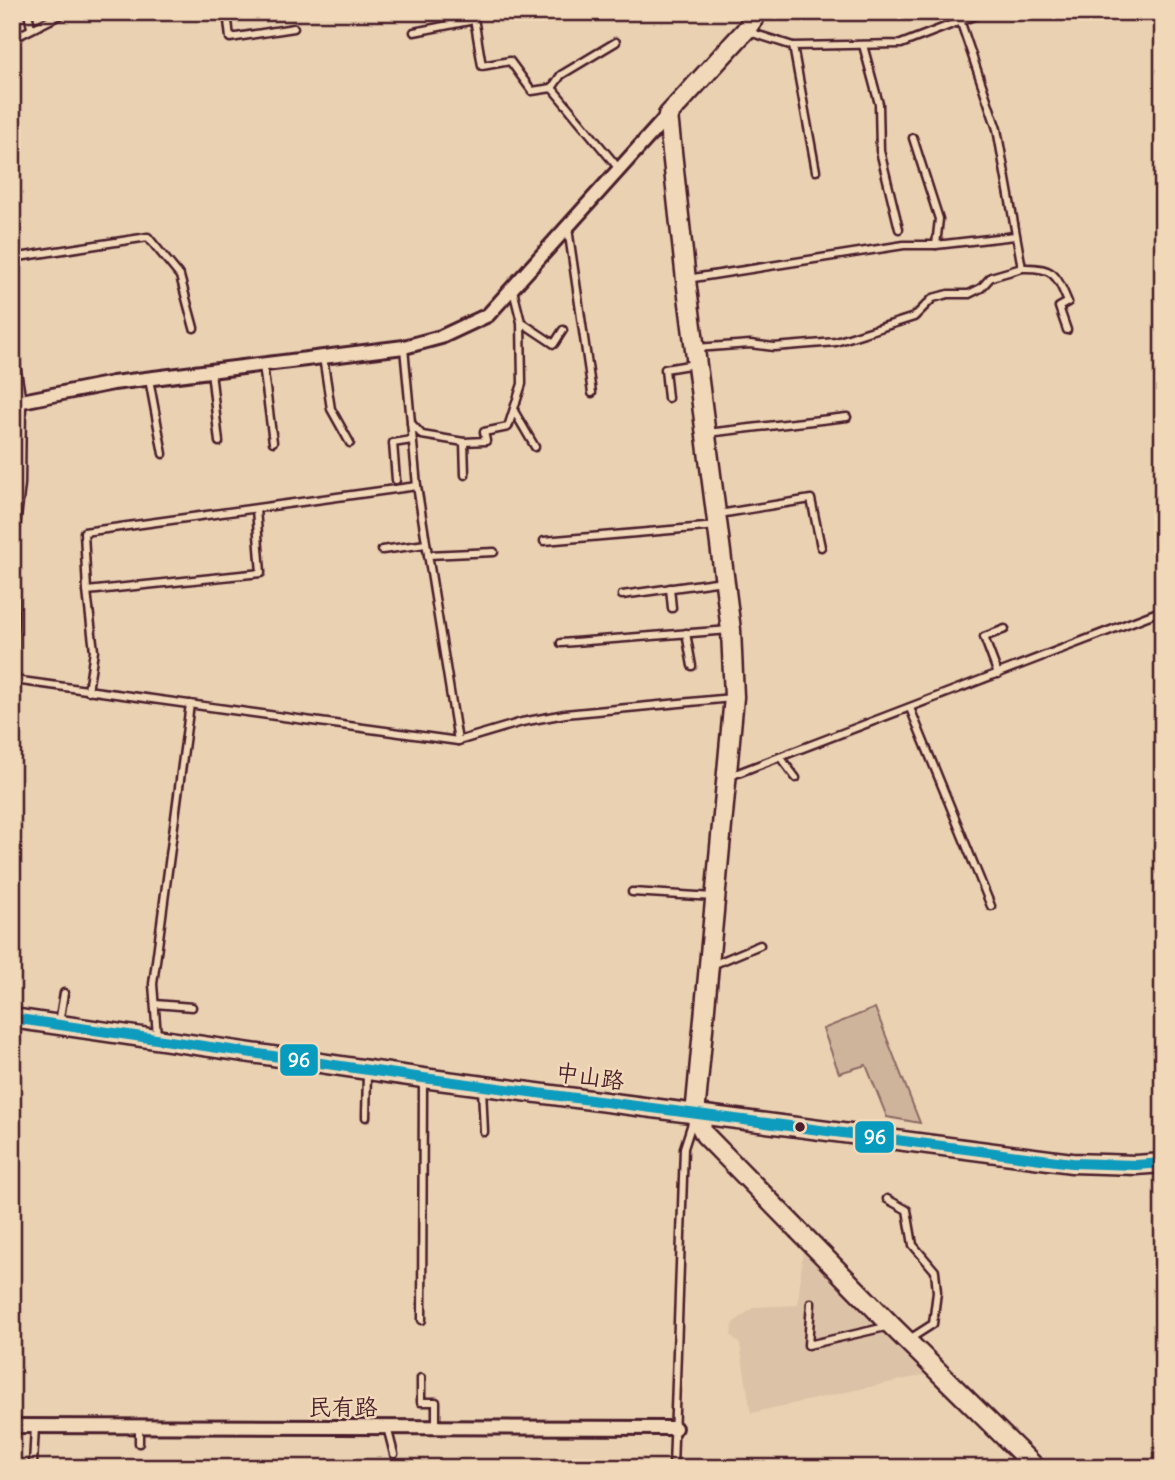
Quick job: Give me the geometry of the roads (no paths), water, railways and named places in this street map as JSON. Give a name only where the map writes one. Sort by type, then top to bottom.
[{"type":"street","points":[[17,402],[113,383],[404,347],[441,337],[488,315],[745,31],[758,12]]},
{"type":"street","points":[[668,115],[685,280],[731,630],[734,697],[695,1115],[705,1135],[1036,1468]]},
{"type":"street","name":"中山路","points":[[12,1018],[482,1086],[1072,1163],[1163,1163]]},
{"type":"street","name":"民有路","points":[[12,1426],[675,1428]]},
{"type":"lane","points":[[28,12],[31,28]]},
{"type":"lane","points":[[12,38],[66,12]]},
{"type":"lane","points":[[227,12],[230,38],[294,28]]},
{"type":"lane","points":[[745,31],[793,46],[901,44],[984,12]]},
{"type":"lane","points":[[414,32],[474,16],[482,66],[510,61],[532,91],[552,88],[561,75],[617,42]]},
{"type":"lane","points":[[960,20],[997,129],[1022,268]]},
{"type":"lane","points":[[863,45],[879,104],[880,151],[899,229]]},
{"type":"lane","points":[[793,46],[816,171]]},
{"type":"lane","points":[[552,88],[620,170]]},
{"type":"lane","points":[[914,138],[939,219],[936,245]]},
{"type":"lane","points":[[568,228],[592,393]]},
{"type":"lane","points":[[685,280],[904,245],[936,245],[1015,236]]},
{"type":"lane","points":[[12,258],[148,237],[180,276],[194,328]]},
{"type":"lane","points":[[668,398],[665,369],[696,356],[750,344],[774,347],[835,342],[914,317],[933,298],[948,293],[962,295],[975,292],[991,277],[1022,268],[1044,268],[1057,276],[1068,302],[1059,307],[1068,330]]},
{"type":"lane","points":[[411,422],[422,435],[464,442],[486,441],[484,432],[508,427],[523,384],[521,322],[513,288]]},
{"type":"lane","points":[[521,322],[554,344],[563,330]]},
{"type":"lane","points":[[12,339],[21,484],[13,537],[12,745]]},
{"type":"lane","points":[[404,347],[416,486],[458,741]]},
{"type":"lane","points":[[323,357],[331,409],[350,443]]},
{"type":"lane","points":[[263,365],[273,442]]},
{"type":"lane","points":[[211,371],[219,442]]},
{"type":"lane","points":[[149,379],[163,454]]},
{"type":"lane","points":[[514,411],[535,447]]},
{"type":"lane","points":[[705,433],[846,417]]},
{"type":"lane","points":[[396,480],[393,443],[412,440]]},
{"type":"lane","points":[[464,442],[465,475]]},
{"type":"lane","points":[[88,691],[94,651],[84,531],[416,486]]},
{"type":"lane","points":[[544,541],[718,520],[811,499],[821,547]]},
{"type":"lane","points":[[87,591],[261,573],[256,509]]},
{"type":"lane","points":[[382,550],[426,544]]},
{"type":"lane","points":[[428,555],[494,552]]},
{"type":"lane","points":[[622,595],[725,581]]},
{"type":"lane","points":[[670,588],[671,608]]},
{"type":"lane","points":[[728,777],[1163,610]]},
{"type":"lane","points":[[998,674],[984,637],[1006,629]]},
{"type":"lane","points":[[561,643],[731,630]]},
{"type":"lane","points":[[685,634],[692,666]]},
{"type":"lane","points":[[13,680],[458,741],[522,722],[565,714],[734,697]]},
{"type":"lane","points":[[158,1040],[153,984],[190,704]]},
{"type":"lane","points":[[910,708],[991,906]]},
{"type":"lane","points":[[780,757],[796,778]]},
{"type":"lane","points":[[632,892],[716,898]]},
{"type":"lane","points":[[708,967],[760,945]]},
{"type":"lane","points":[[59,1025],[64,993]]},
{"type":"lane","points":[[155,1004],[192,1007]]},
{"type":"lane","points":[[366,1070],[366,1117]]},
{"type":"lane","points":[[422,1320],[424,1078]]},
{"type":"lane","points":[[482,1086],[484,1132]]},
{"type":"lane","points":[[673,1468],[684,1148],[695,1115]]},
{"type":"lane","points":[[887,1199],[907,1210],[914,1245],[935,1271],[937,1292],[933,1324],[907,1341]]},
{"type":"lane","points":[[811,1303],[808,1345],[892,1326]]},
{"type":"lane","points":[[421,1378],[421,1402],[436,1402],[436,1427]]},
{"type":"lane","points":[[33,1465],[35,1426]]},
{"type":"lane","points":[[139,1426],[139,1443]]},
{"type":"lane","points":[[387,1427],[394,1454]]},
{"type":"waterway","points":[[12,35],[42,21]]}]
